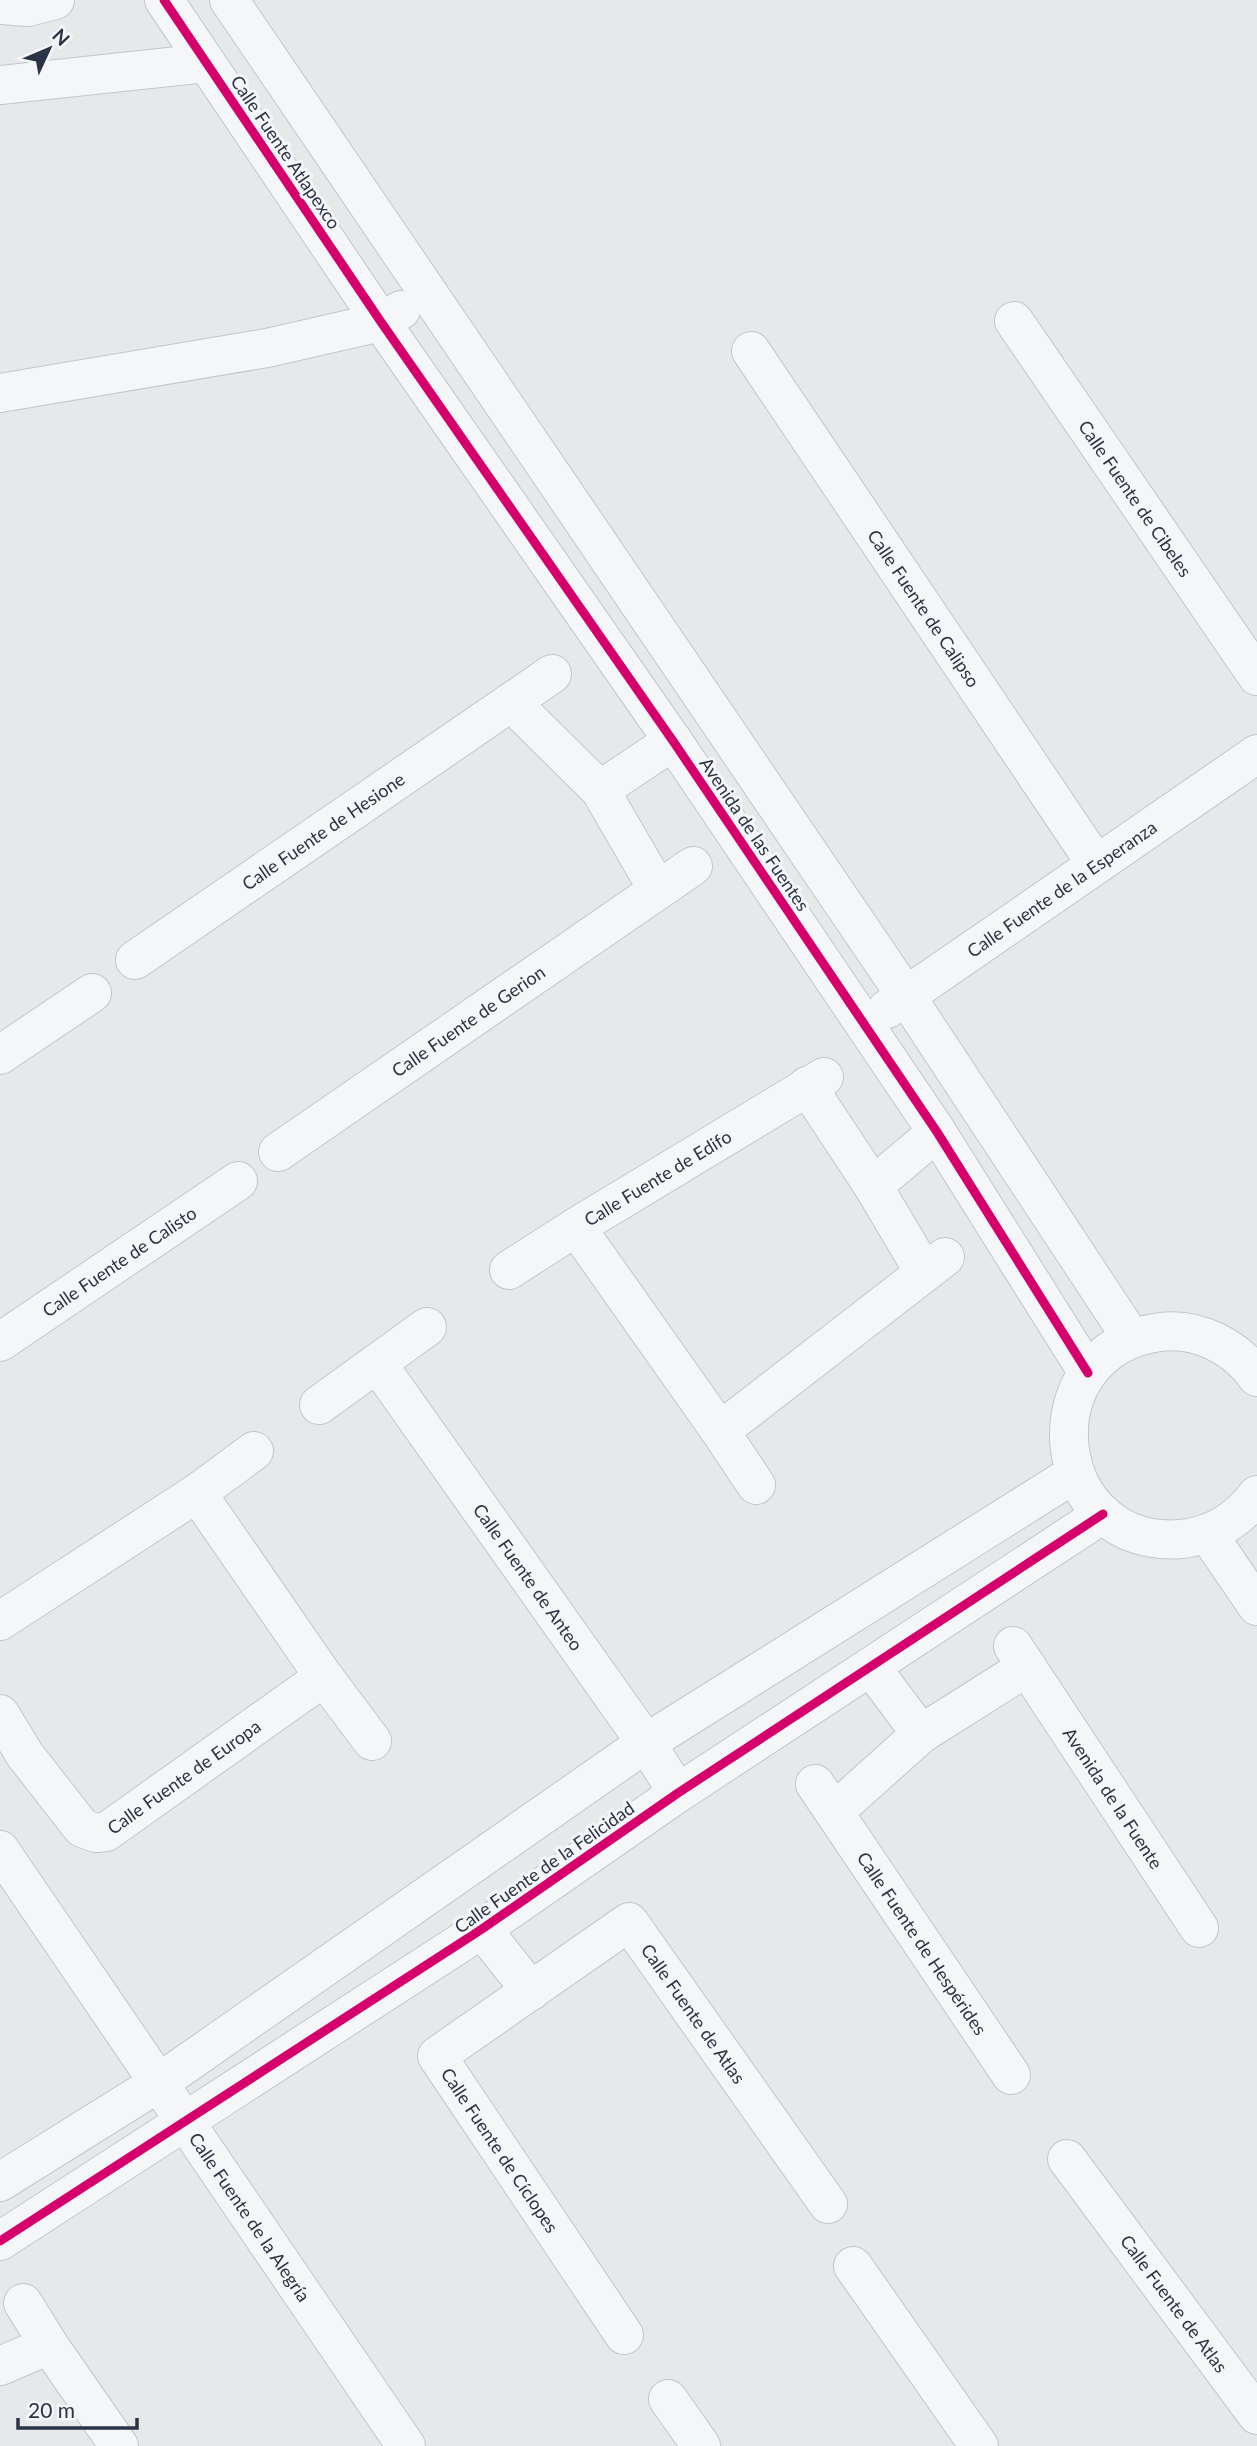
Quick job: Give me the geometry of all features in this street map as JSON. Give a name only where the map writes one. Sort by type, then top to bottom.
[{"type":"street","points":[[0,5],[28,7],[55,0]]},
{"type":"street","name":"Calle Fuente Atlapexco","points":[[164,0],[381,322]]},
{"type":"street","points":[[0,393],[267,348],[381,322],[427,294],[229,0]]},
{"type":"street","points":[[0,85],[206,63]]},
{"type":"street","name":"Avenida de las Fuentes","points":[[427,294],[906,996],[1132,1339]]},
{"type":"street","name":"Calle Fuente de Cibeles","points":[[1014,321],[1257,676]]},
{"type":"street","name":"Avenida de las Fuentes","points":[[381,322],[673,741],[864,1023],[937,1132],[1088,1373]]},
{"type":"street","name":"Calle Fuente de Calipso","points":[[751,351],[1096,864]]},
{"type":"street","name":"Calle Fuente de Hesione","points":[[135,960],[552,674]]},
{"type":"street","points":[[511,702],[600,790],[658,890]]},
{"type":"street","points":[[600,790],[673,741]]},
{"type":"street","name":"Calle Fuente de la Esperanza","points":[[864,1023],[1257,754]]},
{"type":"street","name":"Calle Fuente de Gerion","points":[[278,1152],[693,866]]},
{"type":"street","points":[[0,1055],[92,993]]},
{"type":"street","name":"Calle Fuente de Edifo","points":[[509,1270],[816,1081],[873,1186],[935,1265],[720,1431]]},
{"type":"street","points":[[873,1186],[937,1132]]},
{"type":"street","name":"Calle Fuente de Calisto","points":[[0,1342],[238,1181]]},
{"type":"street","points":[[576,1227],[756,1485]]},
{"type":"street","points":[[319,1405],[427,1327]]},
{"type":"street","points":[[1255,1503],[1217,1530],[1194,1537],[1170,1539],[1146,1536],[1124,1528],[1103,1514],[1087,1496],[1074,1474],[1068,1450],[1068,1424],[1073,1400],[1088,1373],[1100,1359],[1121,1344],[1144,1334],[1169,1331],[1194,1334],[1218,1342],[1239,1356],[1257,1377]]},
{"type":"street","name":"Calle Fuente de Anteo","points":[[377,1363],[646,1742],[678,1793]]},
{"type":"street","points":[[0,1621],[197,1493],[254,1451]]},
{"type":"street","points":[[0,2182],[160,2082],[646,1742],[1074,1474]]},
{"type":"street","points":[[197,1493],[324,1678],[372,1741]]},
{"type":"street","name":"Calle Fuente de la Felicidad","points":[[0,2241],[482,1930],[678,1793],[1103,1514]]},
{"type":"street","points":[[1207,1533],[1257,1606]]},
{"type":"street","name":"Avenida de la Fuente","points":[[921,1734],[1020,1656],[1199,1928]]},
{"type":"street","points":[[871,1667],[921,1734]]},
{"type":"street","name":"Calle Fuente de Europa","points":[[0,1714],[12,1762],[82,1828],[96,1833],[106,1832],[324,1678]]},
{"type":"street","name":"Calle Fuente de Hespérides","points":[[921,1734],[825,1797],[1011,2075]]},
{"type":"street","name":"Calle Fuente de la Alegría","points":[[0,1850],[406,2446]]},
{"type":"street","name":"Calle Fuente de Atlas","points":[[531,1991],[629,1922],[828,2204]]},
{"type":"street","points":[[482,1930],[531,1991]]},
{"type":"street","name":"Calle Fuente de Cíclopes","points":[[531,1991],[437,2056],[624,2335]]},
{"type":"street","name":"Calle Fuente de Atlas","points":[[1067,2159],[1257,2414]]},
{"type":"street","points":[[853,2266],[979,2446]]},
{"type":"street","points":[[23,2304],[119,2446]]},
{"type":"street","points":[[0,2366],[49,2345]]},
{"type":"street","points":[[668,2399],[701,2446]]},
{"type":"cycle path","points":[[164,0],[381,322],[673,741],[937,1132],[1088,1373]]},
{"type":"cycle path","points":[[0,2241],[482,1929],[678,1793],[1103,1514]]}]
